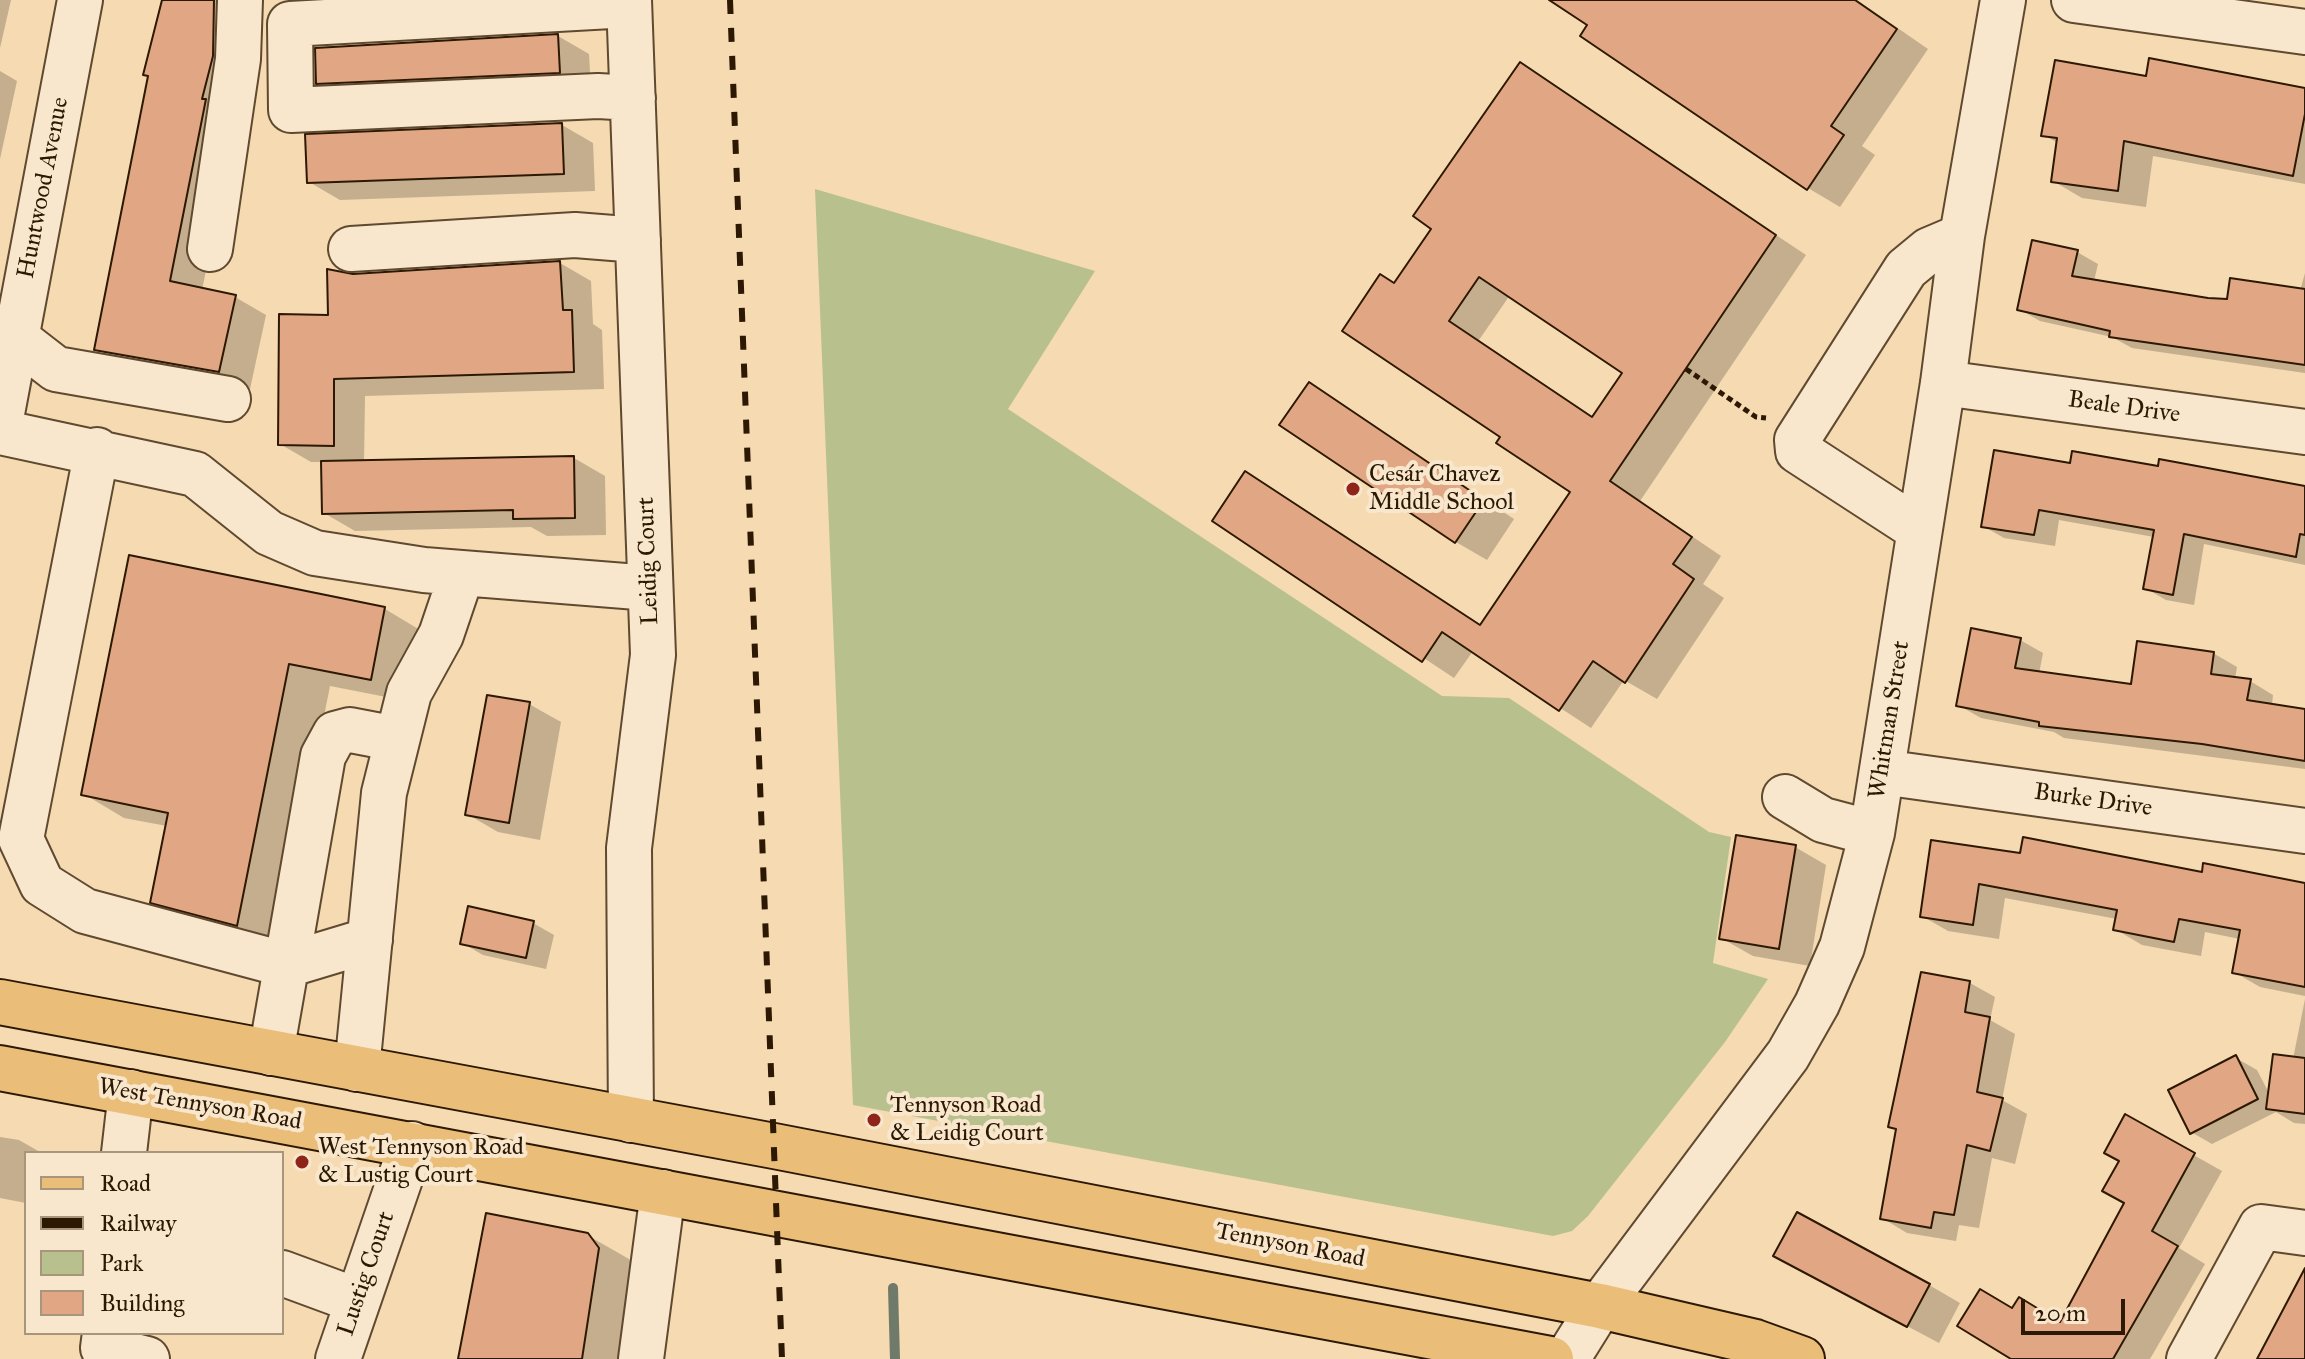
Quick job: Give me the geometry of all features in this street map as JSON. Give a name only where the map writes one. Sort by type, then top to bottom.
[{"type":"main road","points":[[0,1002],[631,1120]]},
{"type":"main road","name":"West Tennyson Road","points":[[0,1068],[1551,1359]]},
{"type":"main road","name":"Tennyson Road","points":[[631,1120],[1600,1306],[1755,1342],[1802,1359]]},
{"type":"street","name":"Huntwood Avenue","points":[[1,420],[80,0]]},
{"type":"street","points":[[210,249],[238,59],[240,0]]},
{"type":"street","name":"Whitman Street","points":[[1567,1359],[1600,1306],[1788,1055],[1817,1004],[1842,947],[1872,833],[1943,383],[1962,236],[2003,0]]},
{"type":"street","points":[[2074,0],[2305,32]]},
{"type":"street","points":[[629,2],[290,24],[291,110],[598,96],[633,98]]},
{"type":"street","name":"Leidig Court","points":[[629,2],[653,655],[628,879],[631,1120]]},
{"type":"street","points":[[351,249],[575,235],[638,240]]},
{"type":"street","points":[[1918,529],[1798,451],[1797,440],[1906,269],[1929,250],[1962,236]]},
{"type":"street","points":[[16,338],[56,369],[228,399]]},
{"type":"street","name":"Beale Drive","points":[[1943,383],[2305,432]]},
{"type":"street","points":[[1,420],[97,450],[195,474],[269,533],[315,553],[462,573],[650,588]]},
{"type":"street","points":[[97,450],[13,807],[21,839],[42,884],[85,911],[287,965],[370,940]]},
{"type":"street","points":[[357,1069],[384,793],[409,693],[441,635],[462,573]]},
{"type":"street","points":[[271,1053],[323,756],[335,734],[350,730],[397,739]]},
{"type":"street","name":"Burke Drive","points":[[1882,772],[2305,831]]},
{"type":"street","points":[[1785,797],[1823,820],[1872,833]]},
{"type":"street","points":[[124,1151],[131,1092]]},
{"type":"street","name":"Lustig Court","points":[[353,1339],[412,1144]]},
{"type":"street","points":[[641,1359],[663,1192]]},
{"type":"street","points":[[2189,1359],[2261,1227],[2305,1233]]},
{"type":"street","points":[[284,1275],[353,1339]]},
{"type":"street","points":[[105,1335],[103,1348],[147,1359]]},
{"type":"path","points":[[1686,369],[1756,417]]},
{"type":"green space","points":[[815,189],[1095,271],[1008,409],[1442,696],[1509,698],[1709,832],[1731,837],[1713,963],[1768,979],[1725,1042],[1588,1216],[1572,1231],[1553,1236],[853,1105]]},
{"type":"building","points":[[162,0],[214,0],[213,56],[202,99],[206,99],[170,281],[236,295],[219,372],[94,350],[148,76],[143,75]]},
{"type":"building","points":[[1549,0],[1855,0],[1897,29],[1831,126],[1844,135],[1807,190],[1580,36],[1587,25]]},
{"type":"building","points":[[558,34],[560,73],[316,84],[315,48]]},
{"type":"building","points":[[2149,58],[2305,88],[2305,114],[2293,176],[2124,141],[2118,191],[2051,182],[2057,138],[2041,136],[2055,60],[2146,76]]},
{"type":"building","points":[[1520,62],[1776,235],[1610,481],[1692,537],[1673,564],[1694,579],[1625,683],[1593,661],[1559,711],[1442,632],[1422,662],[1212,521],[1245,471],[1480,625],[1570,492],[1496,443],[1500,437],[1342,331],[1380,274],[1394,283],[1431,229],[1413,216]],"holes":[[[1479,277],[1622,373],[1592,417],[1449,321]]]},
{"type":"building","points":[[562,123],[564,174],[307,183],[305,134]]},
{"type":"building","points":[[2032,240],[2078,250],[2072,276],[2208,298],[2227,299],[2230,278],[2305,289],[2305,365],[2109,337],[2110,331],[2017,310]]},
{"type":"building","points":[[560,261],[563,310],[572,310],[574,372],[334,379],[334,446],[278,445],[279,314],[328,315],[327,269],[353,274]]},
{"type":"building","points":[[1309,382],[1484,500],[1455,543],[1279,425]]},
{"type":"building","points":[[1994,450],[2070,463],[2072,451],[2158,466],[2159,459],[2305,486],[2305,535],[2300,534],[2296,557],[2184,534],[2173,595],[2143,589],[2154,530],[2039,510],[2034,535],[1981,527]]},
{"type":"building","points":[[574,456],[575,518],[513,519],[513,510],[322,514],[321,461]]},
{"type":"building","points":[[129,555],[385,607],[371,680],[289,664],[237,926],[150,903],[168,813],[81,795]]},
{"type":"building","points":[[1971,628],[2021,638],[2015,668],[2131,684],[2137,641],[2214,652],[2211,674],[2251,679],[2247,700],[2305,709],[2305,761],[2202,744],[2039,726],[2039,722],[1956,706]]},
{"type":"building","points":[[487,695],[530,702],[509,823],[465,815]]},
{"type":"building","points":[[1736,835],[1796,845],[1779,949],[1719,939]]},
{"type":"building","points":[[2023,837],[2202,872],[2203,863],[2305,883],[2305,987],[2232,973],[2240,930],[2179,919],[2174,942],[2113,930],[2117,910],[1979,884],[1973,925],[1920,917],[1931,840],[2020,853]]},
{"type":"building","points":[[468,906],[534,921],[526,958],[460,944]]},
{"type":"building","points":[[1921,972],[1970,981],[1965,1012],[1990,1017],[1977,1092],[2003,1098],[1990,1151],[1967,1145],[1954,1215],[1934,1212],[1931,1228],[1880,1219],[1896,1129],[1888,1127]]},
{"type":"building","points":[[2273,1054],[2305,1058],[2305,1114],[2266,1109]]},
{"type":"building","points":[[2236,1055],[2258,1099],[2190,1134],[2168,1090]]},
{"type":"building","points":[[2125,1114],[2195,1153],[2152,1231],[2178,1246],[2113,1359],[2011,1359],[1957,1326],[1980,1289],[2012,1308],[2019,1297],[2060,1322],[2124,1203],[2102,1191],[2119,1161],[2104,1153]]},
{"type":"building","points":[[1797,1212],[1930,1284],[1907,1327],[1773,1256]]},
{"type":"building","points":[[486,1213],[588,1233],[599,1248],[582,1359],[458,1359]]},
{"type":"building","points":[[2305,1268],[2305,1359],[2257,1359]]},
{"type":"waterway","points":[[893,1288],[895,1359]]},
{"type":"railway","points":[[730,0],[782,1359]]},
{"type":"place","name":"Cesár Chavez Middle School","points":[[1353,489]]},
{"type":"place","name":"Tennyson Road & Leidig Court","points":[[874,1120]]},
{"type":"place","name":"West Tennyson Road & Lustig Court","points":[[302,1162]]}]
